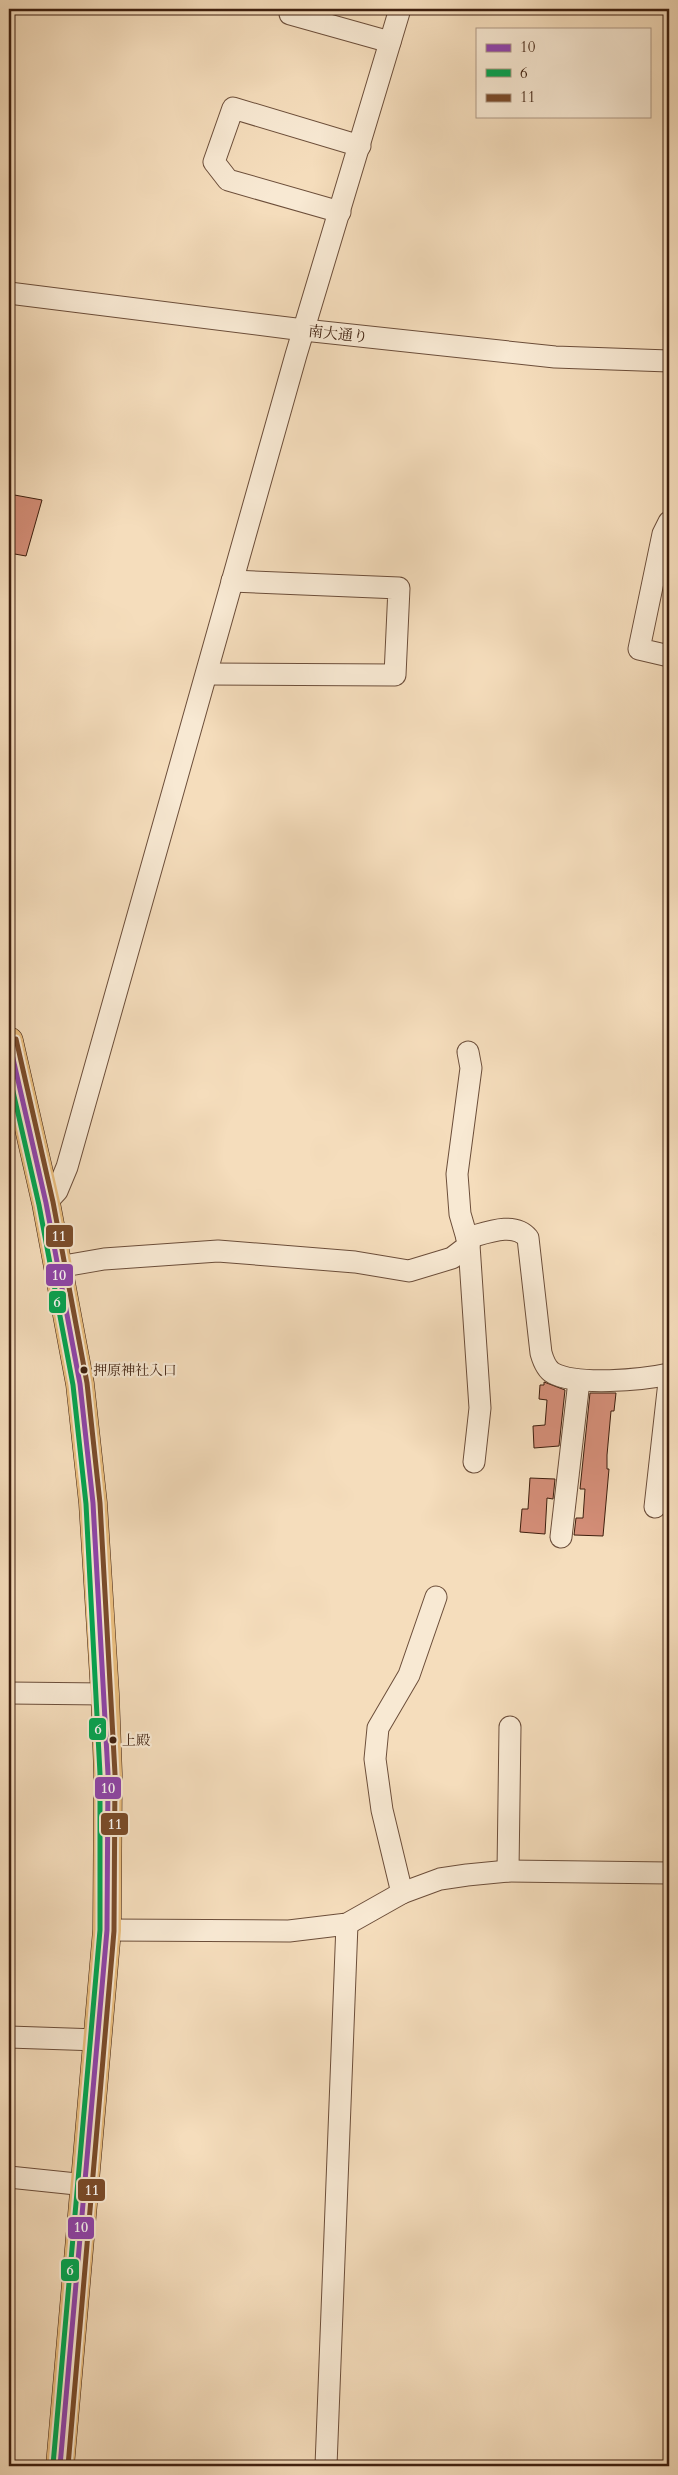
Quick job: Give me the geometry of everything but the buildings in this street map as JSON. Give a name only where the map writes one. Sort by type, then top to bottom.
[{"type":"highway","points":[[9,1041],[46,1203],[80,1384],[88,1446],[105,1694],[108,1774],[107,1930],[60,2466]]},
{"type":"street","points":[[46,1203],[57,1191],[67,1167],[232,580],[400,9]]},
{"type":"street","points":[[290,14],[318,15],[390,42]]},
{"type":"street","points":[[340,212],[228,180],[214,162],[233,108],[360,146]]},
{"type":"street","name":"南大通り","points":[[9,293],[304,330],[555,356],[669,361]]},
{"type":"street","points":[[669,522],[639,649],[669,656]]},
{"type":"street","points":[[207,674],[394,675],[400,588],[232,580]]},
{"type":"street","points":[[468,1052],[471,1068],[457,1174],[460,1214],[468,1242],[480,1408],[474,1462]]},
{"type":"street","points":[[58,1268],[104,1259],[218,1251],[355,1262],[409,1271],[452,1258],[468,1242],[510,1229],[519,1230],[528,1238],[543,1361],[551,1372],[579,1381],[669,1374]]},
{"type":"street","points":[[562,1537],[579,1381]]},
{"type":"street","points":[[655,1507],[669,1382]]},
{"type":"street","points":[[402,1893],[381,1802],[375,1759],[378,1728],[409,1675],[436,1597]]},
{"type":"street","points":[[9,1693],[105,1694]]},
{"type":"street","points":[[508,1871],[510,1727]]},
{"type":"street","points":[[107,1930],[289,1931],[347,1924],[402,1893],[440,1879],[508,1871],[669,1873]]},
{"type":"street","points":[[326,2466],[347,1924]]},
{"type":"street","points":[[9,2036],[98,2040]]},
{"type":"street","points":[[9,2177],[86,2185]]},
{"type":"transit line","name":"11","points":[[16,1039],[53,1202],[87,1383],[100,1503],[115,1774],[114,1931],[68,2466]]},
{"type":"transit line","name":"10","points":[[9,1041],[46,1203],[80,1384],[93,1503],[108,1774],[107,1930],[60,2466]]},
{"type":"transit line","name":"6","points":[[9,1074],[39,1205],[73,1385],[86,1504],[100,1774],[100,1930],[53,2465]]},
{"type":"place","name":"押原神社入口","points":[[84,1370]]},
{"type":"place","name":"上殿","points":[[113,1740]]}]
